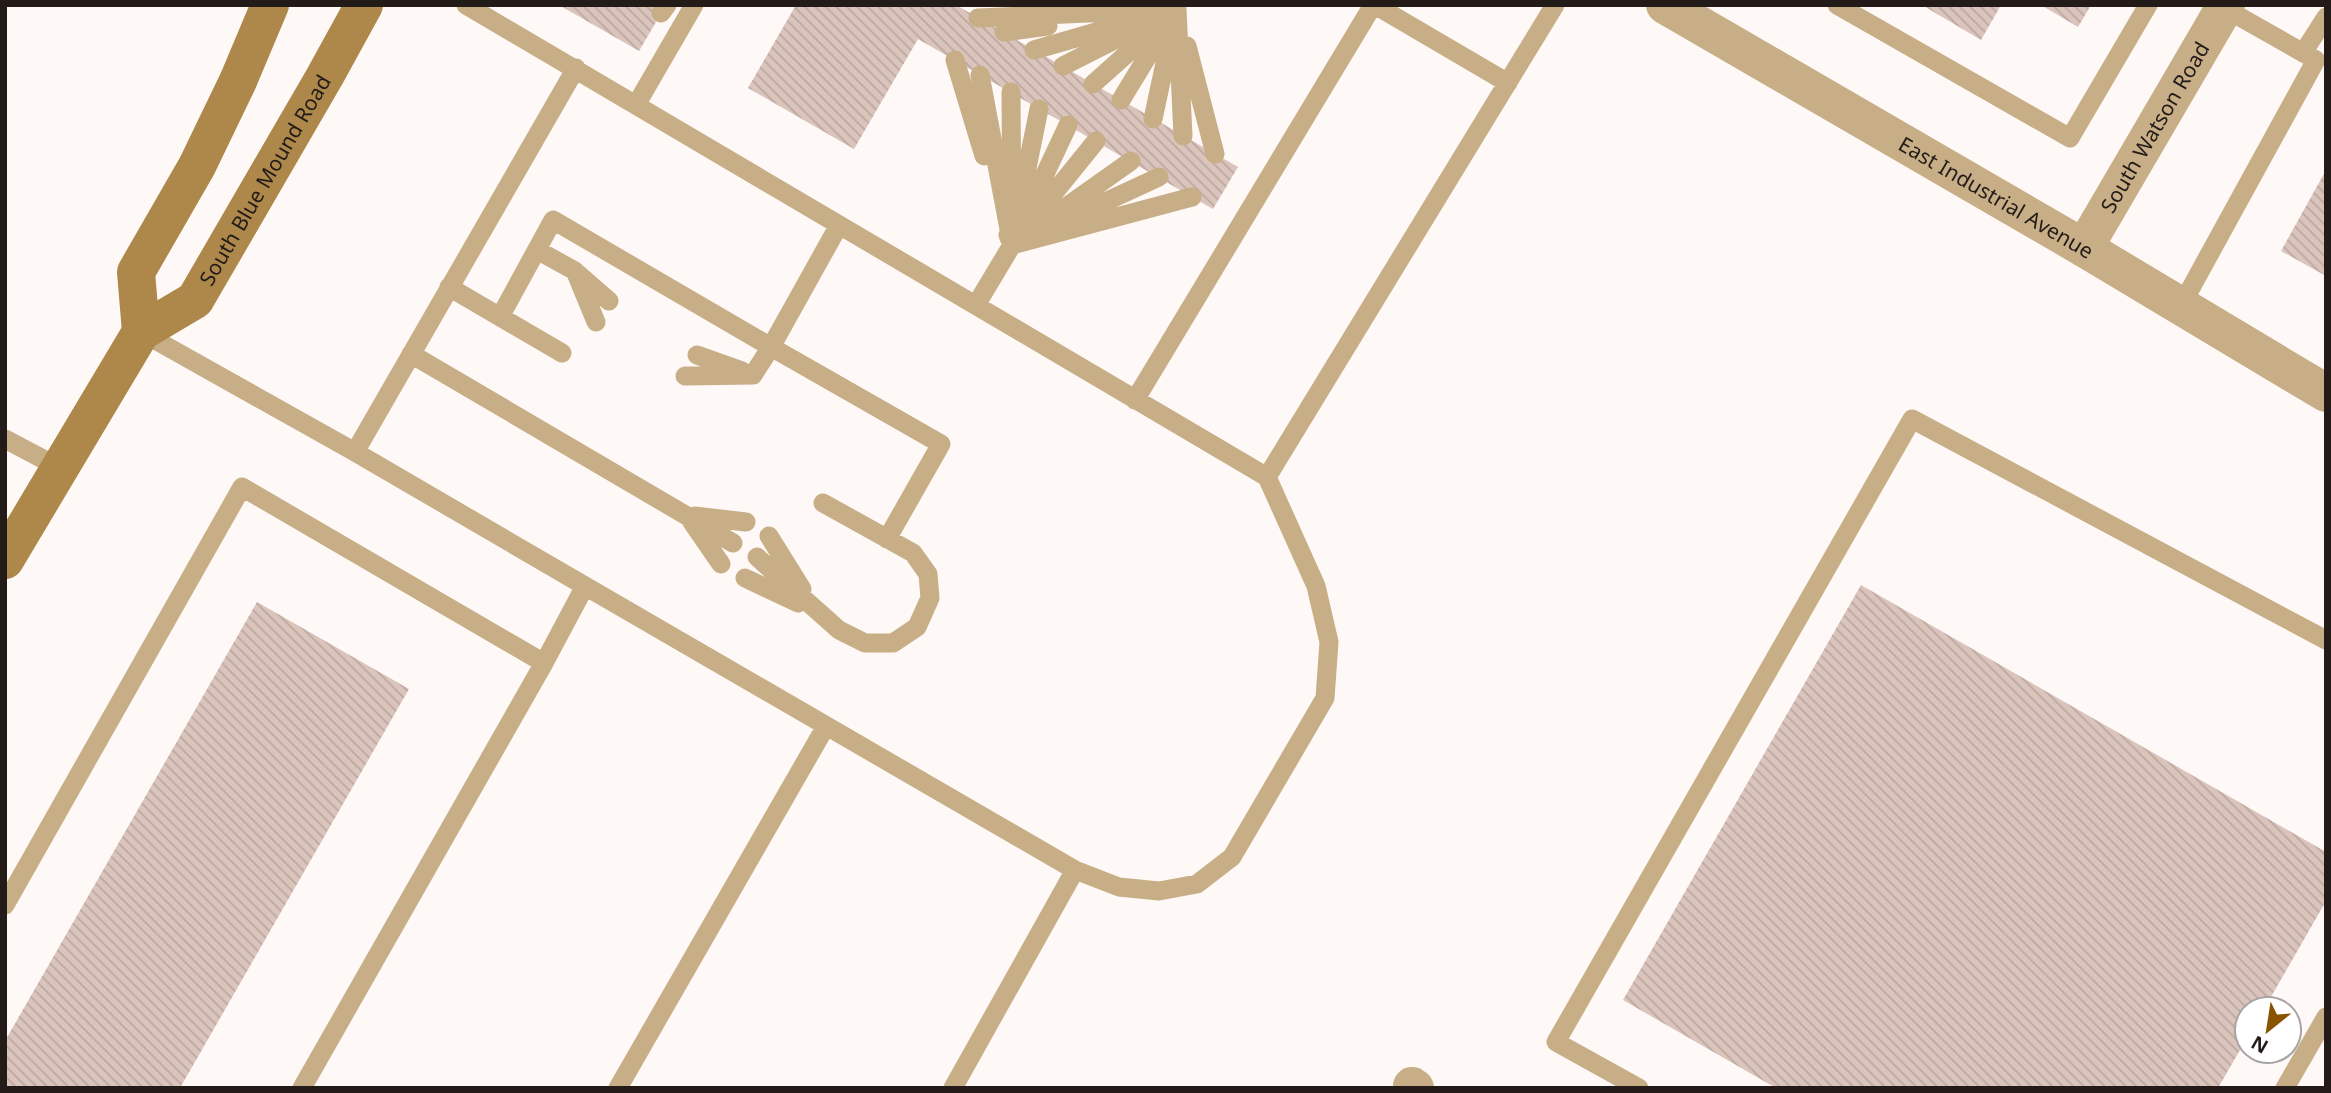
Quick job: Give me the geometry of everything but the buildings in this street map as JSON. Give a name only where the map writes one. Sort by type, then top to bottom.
[{"type":"main road","points":[[141,332],[136,272],[203,155],[270,5]]},
{"type":"main road","name":"South Blue Mound Road","points":[[5,560],[141,332],[195,300],[325,76],[363,5]]},
{"type":"street","name":"East Industrial Avenue","points":[[1665,5],[2084,248],[2326,393]]},
{"type":"street","name":"South Watson Road","points":[[2084,248],[2225,7]]},
{"type":"lane","points":[[141,332],[355,452],[1075,870],[1119,887],[1159,891],[1197,884],[1232,857],[1325,698],[1329,642],[1317,586],[1267,477],[636,105],[488,11],[466,5]]},
{"type":"lane","points":[[636,105],[694,5]]},
{"type":"lane","points":[[1135,400],[1374,5],[1508,83]]},
{"type":"lane","points":[[1267,477],[1555,5]]},
{"type":"lane","points":[[1837,5],[2070,138],[2148,5]]},
{"type":"lane","points":[[978,18],[1178,7]]},
{"type":"lane","points":[[1003,32],[1178,7]]},
{"type":"lane","points":[[1034,50],[1178,7]]},
{"type":"lane","points":[[1063,66],[1178,7]]},
{"type":"lane","points":[[1093,84],[1178,7]]},
{"type":"lane","points":[[1121,100],[1178,7]]},
{"type":"lane","points":[[1153,118],[1178,7]]},
{"type":"lane","points":[[1178,7],[1183,136]]},
{"type":"lane","points":[[1178,7],[1215,154]]},
{"type":"lane","points":[[2181,306],[2316,60],[2225,7]]},
{"type":"lane","points":[[2303,53],[2326,17]]},
{"type":"lane","points":[[955,60],[1012,246]]},
{"type":"lane","points":[[355,452],[576,68]]},
{"type":"lane","points":[[980,75],[1012,246]]},
{"type":"lane","points":[[1011,92],[1012,246]]},
{"type":"lane","points":[[1012,246],[1039,109]]},
{"type":"lane","points":[[976,305],[1012,246],[1068,125]]},
{"type":"lane","points":[[1012,246],[1096,141]]},
{"type":"lane","points":[[1012,246],[1130,161]]},
{"type":"lane","points":[[1012,246],[1159,177]]},
{"type":"lane","points":[[1012,246],[1192,197]]},
{"type":"lane","points":[[500,317],[554,220],[941,444],[887,539]]},
{"type":"lane","points":[[753,375],[839,225]]},
{"type":"lane","points":[[537,250],[575,271],[609,301]]},
{"type":"lane","points":[[575,271],[596,322]]},
{"type":"lane","points":[[449,287],[562,353]]},
{"type":"lane","points":[[411,354],[733,543]]},
{"type":"lane","points":[[697,355],[753,375]]},
{"type":"lane","points":[[685,376],[753,375]]},
{"type":"lane","points":[[1639,1088],[1556,1042],[1912,419],[2326,640]]},
{"type":"lane","points":[[5,439],[60,468]]},
{"type":"lane","points":[[5,905],[242,487],[544,663]]},
{"type":"lane","points":[[757,557],[815,611],[839,630],[865,643],[893,643],[917,627],[930,598],[928,574],[913,553],[823,503]]},
{"type":"lane","points":[[687,516],[746,522]]},
{"type":"lane","points":[[687,516],[721,564]]},
{"type":"lane","points":[[769,536],[815,611]]},
{"type":"lane","points":[[745,578],[815,611]]},
{"type":"lane","points":[[302,1088],[585,586]]},
{"type":"lane","points":[[618,1088],[826,726]]},
{"type":"lane","points":[[953,1088],[1075,870]]},
{"type":"lane","points":[[2286,1088],[2326,1017]]}]
